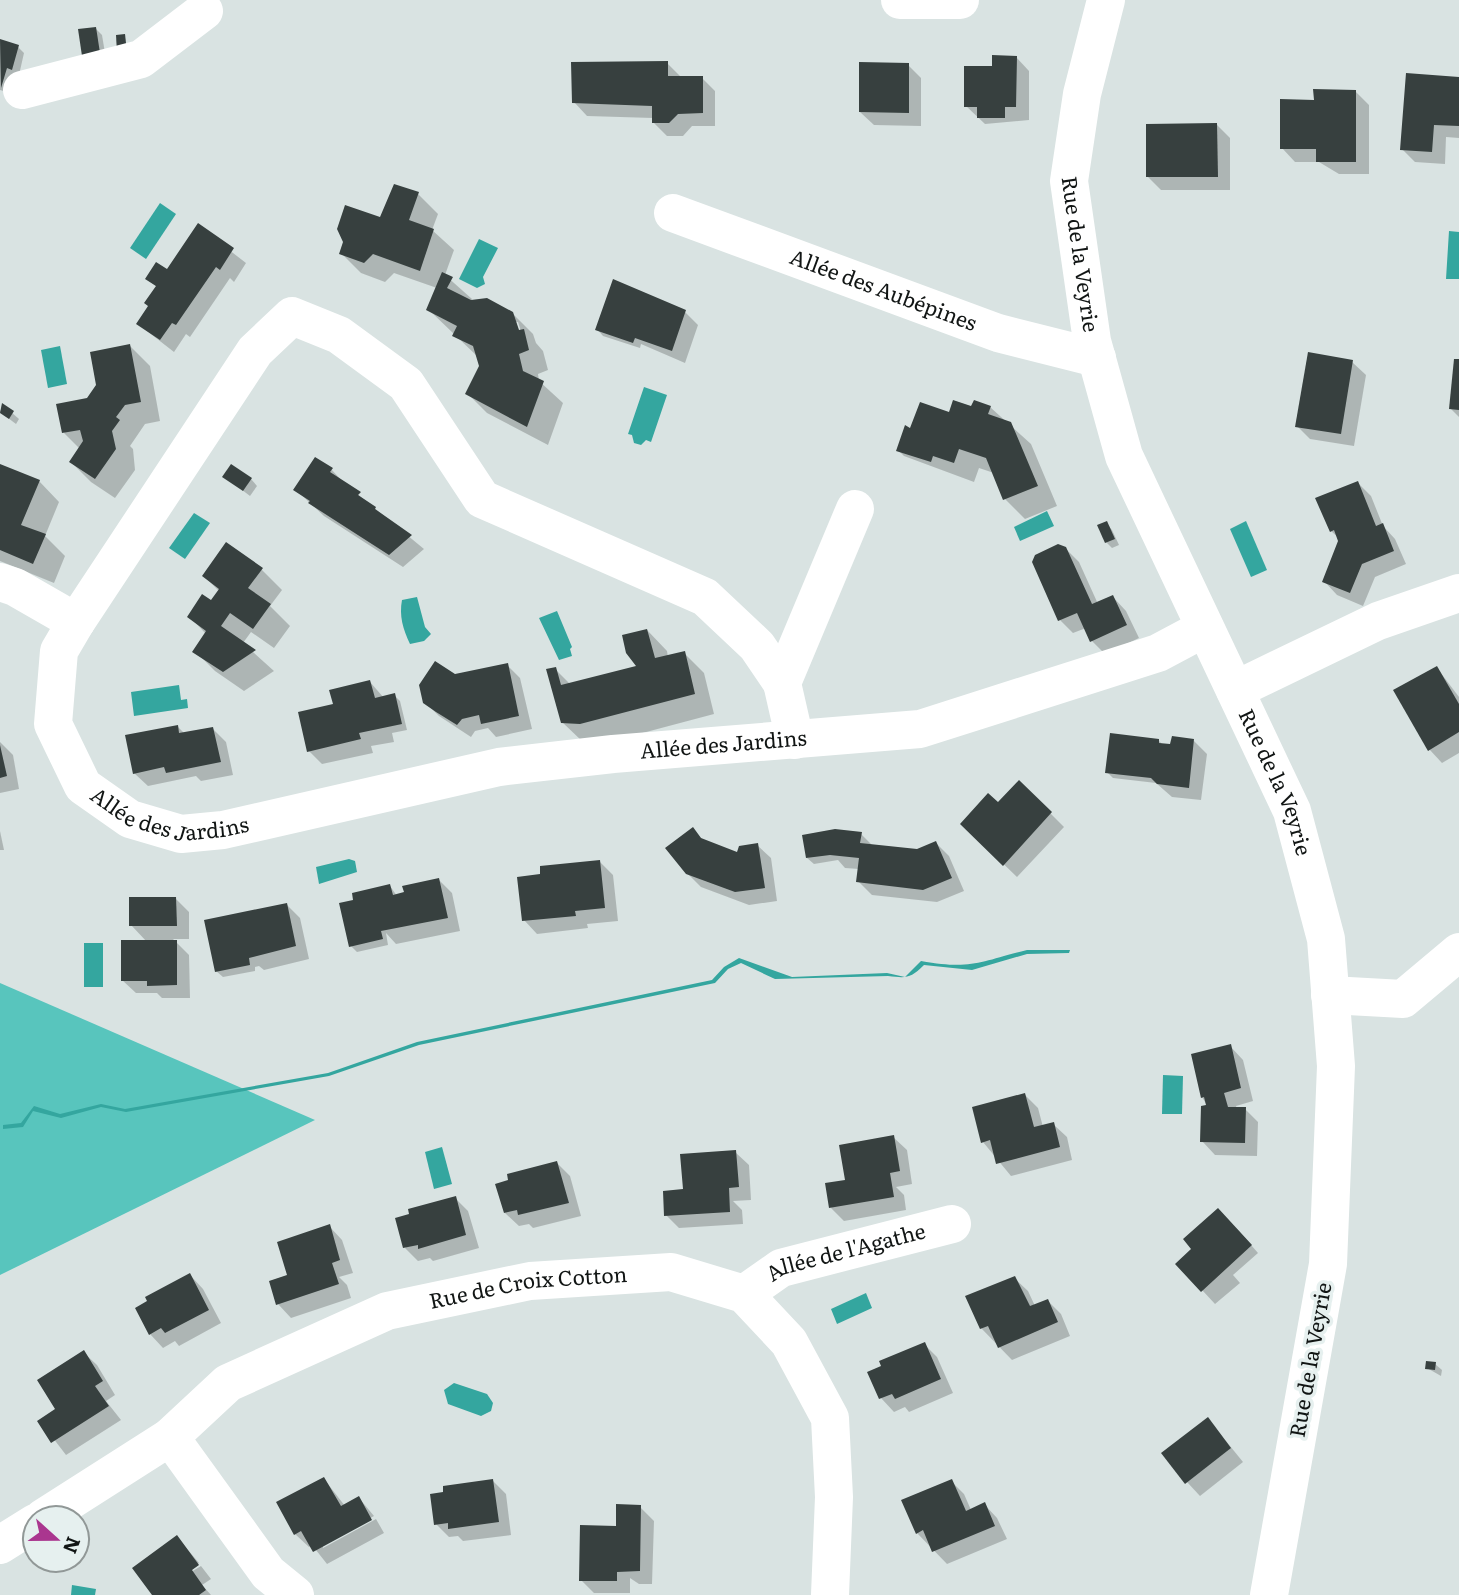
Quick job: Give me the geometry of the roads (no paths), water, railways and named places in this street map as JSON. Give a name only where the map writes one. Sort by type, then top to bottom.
[{"type":"street","points":[[900,0],[960,0]]},
{"type":"street","name":"Rue de la Veyrie","points":[[1106,0],[1088,62],[1069,181],[1097,358],[1124,456],[1292,811],[1326,939],[1336,1066],[1328,1264],[1269,1595]]},
{"type":"street","points":[[22,90],[141,59],[204,12]]},
{"type":"street","name":"Allée des Aubépines","points":[[673,213],[998,333],[1097,358]]},
{"type":"street","name":"Allée des Jardins","points":[[782,683],[757,646],[705,597],[482,499],[406,384],[339,335],[292,316],[255,351],[76,622],[59,651],[52,723],[83,786],[130,819],[181,834],[223,830],[499,767],[920,729],[1158,653],[1206,628]]},
{"type":"street","points":[[795,740],[782,683],[855,509]]},
{"type":"street","points":[[0,582],[15,587],[76,622]]},
{"type":"street","points":[[1235,690],[1378,621],[1459,593]]},
{"type":"street","points":[[1330,995],[1403,999],[1459,952]]},
{"type":"street","name":"Allée de l'Agathe","points":[[744,1294],[781,1268],[952,1224]]},
{"type":"street","name":"Rue de Croix Cotton","points":[[65,1504],[170,1437],[228,1383],[387,1311],[530,1281],[671,1272],[744,1294]]},
{"type":"street","points":[[744,1294],[789,1342],[830,1419],[834,1496],[830,1595]]},
{"type":"street","points":[[170,1437],[268,1573],[295,1595]]},
{"type":"street","points":[[0,1545],[21,1532]]}]
